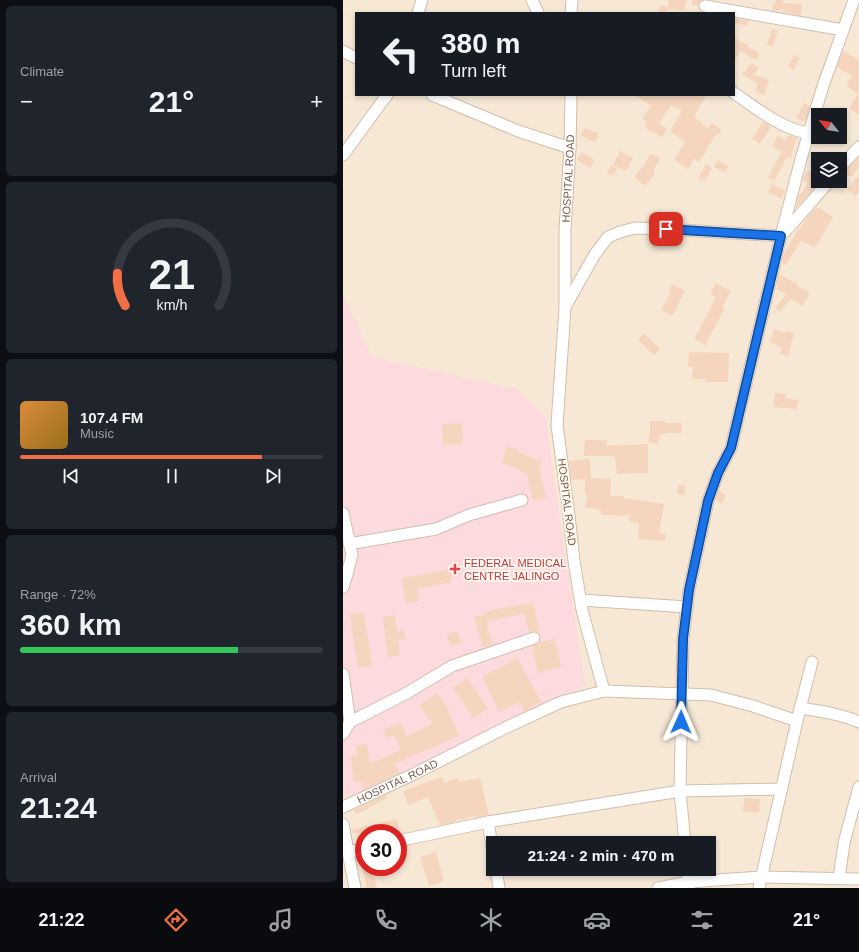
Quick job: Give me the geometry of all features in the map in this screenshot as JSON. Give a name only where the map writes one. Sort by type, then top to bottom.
[{"type":"street","points":[[418,12],[422,0]]},
{"type":"street","points":[[532,0],[538,12]]},
{"type":"street","points":[[571,12],[572,0]]},
{"type":"street","points":[[684,836],[680,791],[681,694],[683,639],[691,582],[708,501],[718,473],[731,448],[781,236],[808,133],[854,0]]},
{"type":"street","points":[[705,6],[843,30]]},
{"type":"street","points":[[343,51],[355,57]]},
{"type":"street","points":[[735,94],[776,120],[793,129],[808,133]]},
{"type":"street","points":[[344,152],[386,96]]},
{"type":"street","points":[[434,96],[518,131],[570,148]]},
{"type":"street","name":"HOSPITAL ROAD","points":[[343,807],[561,702],[604,691],[583,610],[574,561],[557,425],[565,308],[565,230],[570,148],[571,96]]},
{"type":"street","points":[[847,160],[859,147]]},
{"type":"street","points":[[781,236],[823,188]]},
{"type":"street","points":[[565,308],[595,254],[608,237],[620,232],[635,228],[781,236]]},
{"type":"street","points":[[349,544],[436,529],[469,515],[522,500]]},
{"type":"street","points":[[343,513],[351,555],[343,587]]},
{"type":"street","points":[[581,600],[687,607]]},
{"type":"street","points":[[343,734],[350,722],[407,693],[452,666],[534,638]]},
{"type":"street","points":[[760,882],[812,662]]},
{"type":"street","points":[[343,674],[350,722]]},
{"type":"street","points":[[604,691],[711,695],[753,706],[797,721]]},
{"type":"street","points":[[800,708],[829,713],[859,722]]},
{"type":"street","points":[[839,878],[844,843],[859,787]]},
{"type":"street","points":[[407,839],[488,822],[680,791],[782,789]]},
{"type":"street","points":[[488,822],[490,836]]},
{"type":"street","points":[[343,824],[355,888]]},
{"type":"street","points":[[348,852],[355,851]]},
{"type":"street","points":[[497,876],[499,888]]},
{"type":"street","points":[[658,888],[689,885],[839,878],[859,879]]},
{"type":"shaded area","points":[[343,0],[859,0],[859,888],[343,888]]},
{"type":"shaded area","name":"FEDERAL MEDICAL CENTRE JALINGO","points":[[343,294],[372,357],[517,389],[546,418],[585,686],[356,794],[343,797]]},
{"type":"building","points":[[669,0],[686,0],[685,10],[668,9]]},
{"type":"building","points":[[692,0],[702,0],[699,2],[698,6],[692,5]]},
{"type":"building","points":[[776,0],[783,0],[783,3],[802,4],[801,16],[783,12],[783,9],[773,11],[772,4],[775,3]]},
{"type":"building","points":[[660,5],[668,7],[666,12],[658,12]]},
{"type":"building","points":[[735,18],[748,21],[747,26],[735,23]]},
{"type":"building","points":[[772,29],[778,31],[773,46],[767,44]]},
{"type":"building","points":[[735,38],[759,53],[756,60],[740,51],[735,58]]},
{"type":"building","points":[[843,51],[859,60],[859,115],[849,109],[858,94],[846,86],[852,76],[837,67]]},
{"type":"building","points":[[794,55],[800,58],[794,70],[788,66]]},
{"type":"building","points":[[751,63],[759,68],[754,75],[769,80],[764,95],[755,91],[758,84],[742,74]]},
{"type":"building","points":[[636,96],[705,96],[694,117],[708,128],[712,123],[722,130],[718,135],[716,134],[699,162],[694,159],[688,169],[674,160],[685,142],[670,131],[682,111],[671,105],[659,123],[667,129],[662,137],[645,128],[647,122],[642,119],[651,106]]},
{"type":"building","points":[[804,103],[810,106],[805,121],[802,121],[796,118]]},
{"type":"building","points":[[763,122],[771,127],[760,144],[752,139]]},
{"type":"building","points":[[584,128],[599,133],[595,142],[581,136]]},
{"type":"building","points":[[789,135],[797,138],[791,158],[787,157],[774,181],[768,177],[782,151],[772,147],[777,136],[786,140]]},
{"type":"building","points":[[620,151],[633,158],[626,171],[613,165]]},
{"type":"building","points":[[581,152],[595,160],[590,168],[577,160]]},
{"type":"building","points":[[651,153],[660,158],[653,172],[655,174],[645,186],[634,177],[645,164]]},
{"type":"building","points":[[859,157],[859,166],[852,177],[847,174],[847,170]]},
{"type":"building","points":[[718,160],[728,166],[725,173],[714,167]]},
{"type":"building","points":[[706,164],[712,168],[705,181],[698,178]]},
{"type":"building","points":[[611,165],[617,168],[614,176],[607,173]]},
{"type":"building","points":[[808,170],[811,172],[811,188],[814,188],[796,208],[799,196],[808,183],[803,180]]},
{"type":"building","points":[[859,175],[859,191],[855,196],[847,189]]},
{"type":"building","points":[[772,184],[785,191],[781,199],[768,192]]},
{"type":"building","points":[[817,207],[833,217],[815,248],[801,240],[786,265],[782,263],[784,254],[798,229],[800,229],[806,218]]},
{"type":"building","points":[[779,274],[810,293],[803,306],[791,299],[780,312],[775,308],[786,294],[776,289]]},
{"type":"building","points":[[716,283],[731,291],[722,307],[725,308],[705,345],[694,339],[716,298],[710,294]]},
{"type":"building","points":[[672,284],[685,291],[672,316],[661,310],[671,292],[669,290]]},
{"type":"building","points":[[774,329],[785,333],[786,331],[794,333],[788,356],[780,354],[782,347],[769,342]]},
{"type":"building","points":[[644,333],[660,349],[654,355],[638,340]]},
{"type":"building","points":[[689,352],[729,353],[728,382],[705,382],[705,379],[692,379],[693,367],[688,367]]},
{"type":"building","points":[[775,393],[786,394],[785,398],[798,400],[797,409],[773,407]]},
{"type":"building","points":[[650,421],[682,423],[682,433],[665,433],[660,435],[658,444],[648,442]]},
{"type":"building","points":[[462,423],[463,444],[443,445],[442,424]]},
{"type":"building","points":[[585,440],[607,440],[606,446],[648,444],[648,473],[617,474],[615,456],[584,456]]},
{"type":"building","points":[[507,447],[519,450],[518,452],[542,462],[539,469],[546,498],[533,501],[527,474],[518,470],[519,469],[502,463]]},
{"type":"building","points":[[590,459],[591,478],[611,479],[610,496],[624,496],[624,498],[664,504],[659,533],[666,534],[665,541],[638,539],[639,523],[629,521],[630,515],[601,515],[601,510],[585,507],[588,495],[585,495],[585,479],[571,480],[569,461]]},
{"type":"building","points":[[678,485],[686,486],[684,495],[677,494]]},
{"type":"building","points":[[719,491],[726,495],[722,503],[716,500]]},
{"type":"building","points":[[450,569],[452,582],[418,589],[419,601],[406,603],[402,578]]},
{"type":"building","points":[[533,602],[540,634],[535,631],[529,632],[525,613],[486,622],[492,644],[483,647],[474,617],[485,614],[485,612]]},
{"type":"building","points":[[364,613],[372,666],[358,668],[350,615]]},
{"type":"building","points":[[395,615],[397,631],[404,630],[406,639],[398,640],[400,655],[388,657],[383,617]]},
{"type":"building","points":[[457,631],[461,643],[450,646],[447,634]]},
{"type":"building","points":[[541,639],[541,642],[555,639],[561,667],[538,673],[532,646],[539,643]]},
{"type":"building","points":[[517,657],[541,702],[525,711],[519,702],[499,712],[482,677],[511,662],[510,661]]},
{"type":"building","points":[[467,678],[488,708],[474,718],[453,688]]},
{"type":"building","points":[[437,693],[449,710],[448,711],[459,736],[396,763],[395,765],[400,773],[362,790],[361,781],[354,782],[351,756],[357,755],[356,746],[367,744],[370,764],[401,750],[394,735],[386,738],[383,730],[401,723],[406,736],[433,724],[419,705]]},
{"type":"building","points":[[442,777],[444,783],[458,778],[459,782],[480,778],[489,815],[475,818],[474,816],[462,820],[461,818],[451,823],[440,825],[428,797],[408,805],[403,791]]},
{"type":"building","points":[[385,795],[387,798],[356,815],[354,810]]},
{"type":"building","points":[[744,798],[760,799],[759,813],[743,811]]},
{"type":"building","points":[[397,819],[398,824],[376,824]]},
{"type":"building","points":[[355,829],[355,833],[352,833],[351,830]]},
{"type":"building","points":[[436,852],[444,881],[429,886],[420,857]]},
{"type":"building","points":[[364,876],[374,876],[377,888],[367,888]]},
{"type":"place","name":"FEDERAL MEDICAL CENTRE JALINGO","points":[[455,569]]},
{"type":"route","points":[[666,229],[781,236],[738,413],[731,448],[718,473],[708,501],[689,590],[683,639],[681,722]]}]
